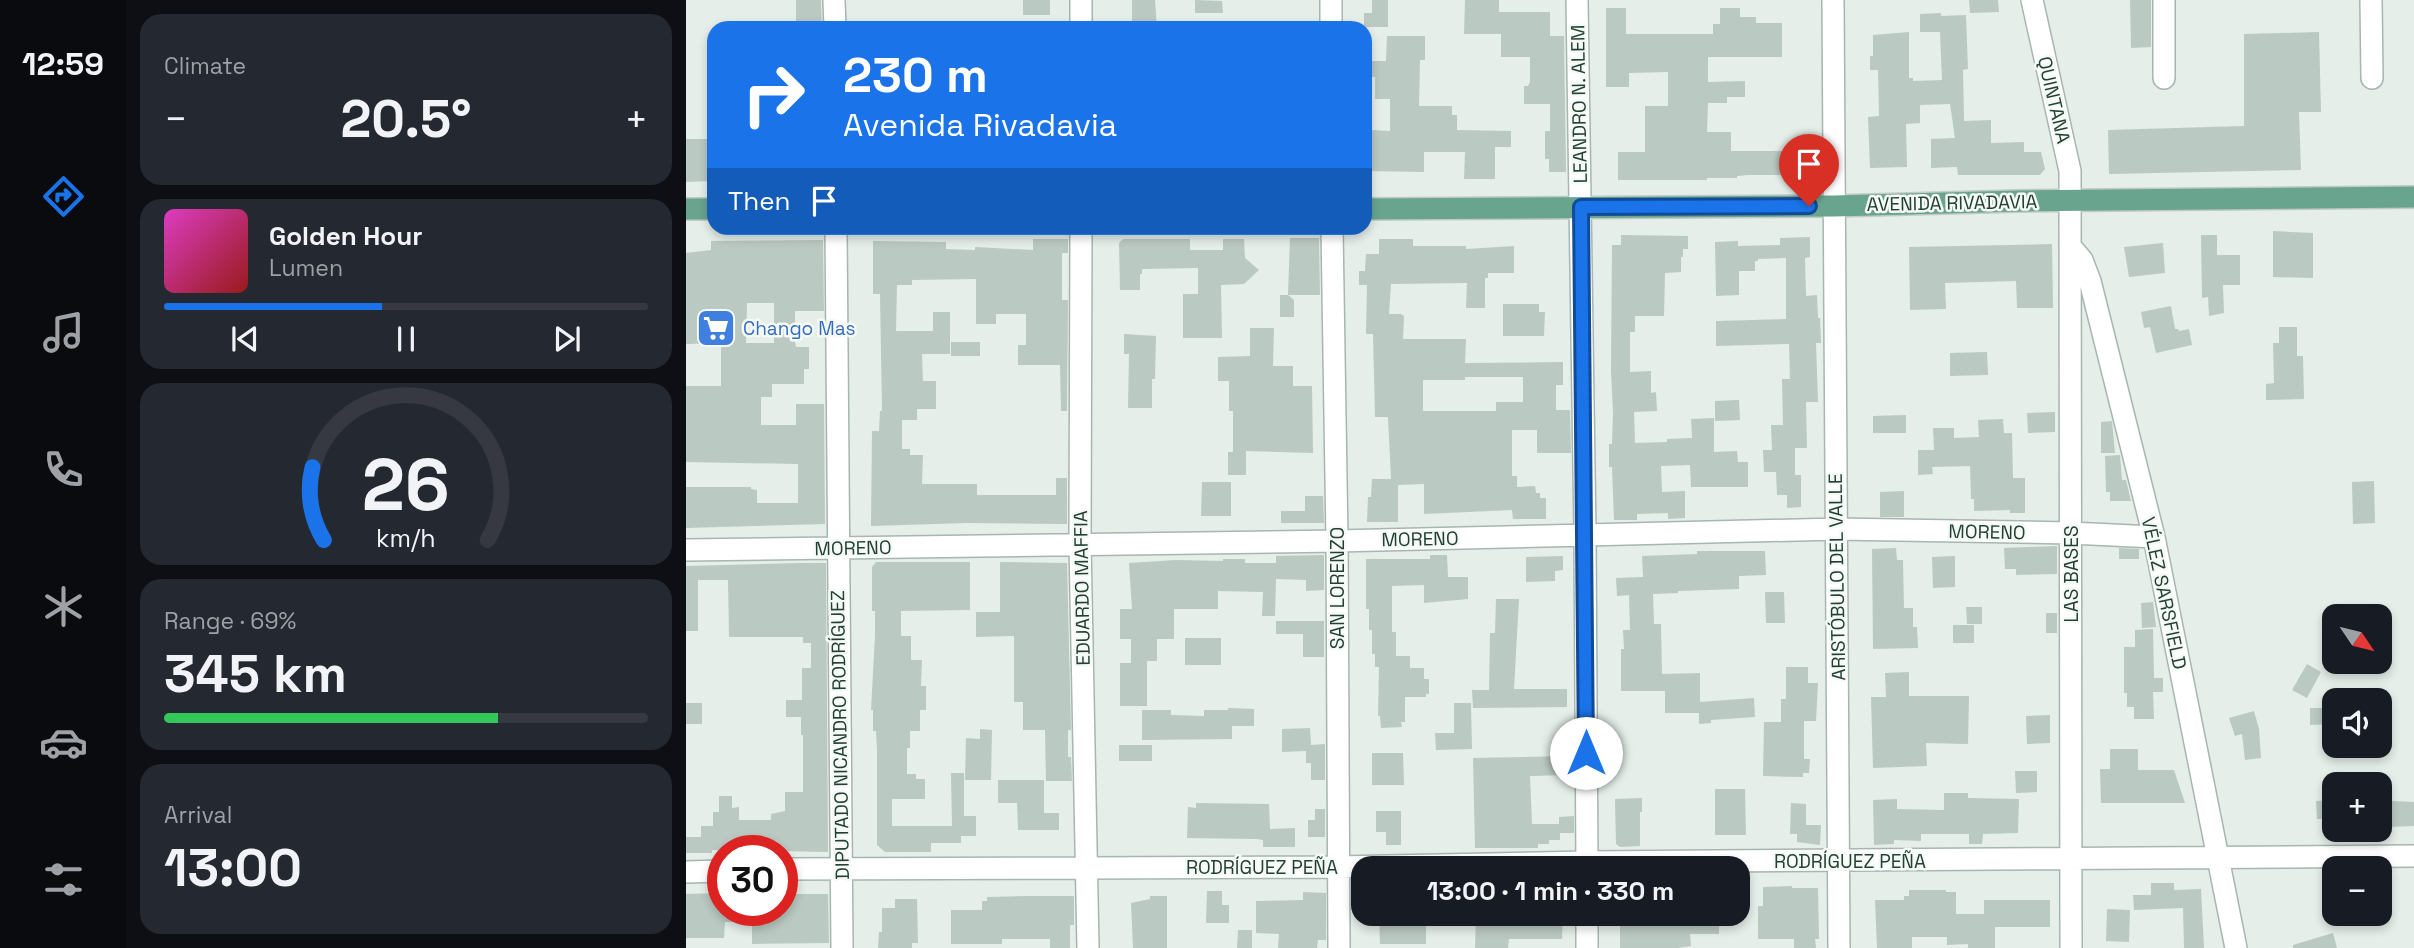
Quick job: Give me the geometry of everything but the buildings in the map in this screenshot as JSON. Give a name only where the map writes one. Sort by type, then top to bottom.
[{"type":"main road","name":"AVENIDA RIVADAVIA","points":[[1372,209],[1834,206],[2069,200],[2414,197]]},
{"type":"main road","points":[[686,209],[707,209]]},
{"type":"street","points":[[834,0],[835,21]]},
{"type":"street","points":[[1081,0],[1081,21]]},
{"type":"street","points":[[1331,0],[1331,21]]},
{"type":"street","name":"LEANDRO N. ALEM","points":[[1577,0],[1587,856]]},
{"type":"street","name":"ARISTÓBULO DEL VALLE","points":[[1833,0],[1839,948]]},
{"type":"street","name":"QUINTANA","points":[[2032,0],[2070,171],[2069,200]]},
{"type":"street","points":[[2164,0],[2164,78]]},
{"type":"street","points":[[2371,0],[2372,78]]},
{"type":"street","name":"LAS BASES","points":[[2069,200],[2071,948]]},
{"type":"street","name":"DIPUTADO NICANDRO RODRÍGUEZ","points":[[836,235],[842,948]]},
{"type":"street","name":"EDUARDO MAFFIA","points":[[1081,235],[1080,544],[1088,948]]},
{"type":"street","name":"SAN LORENZO","points":[[1332,235],[1339,948]]},
{"type":"street","name":"VÉLEZ SARSFIELD","points":[[2070,246],[2082,260],[2090,281],[2154,537],[2236,948]]},
{"type":"street","name":"MORENO","points":[[686,550],[1337,541],[1837,529],[2154,537]]},
{"type":"street","name":"RODRÍGUEZ PEÑA","points":[[1750,863],[2414,856]]},
{"type":"street","name":"RODRÍGUEZ PEÑA","points":[[798,869],[1351,867]]},
{"type":"street","points":[[686,872],[707,871]]},
{"type":"street","points":[[1587,926],[1587,948]]},
{"type":"place","name":"Chango Mas","points":[[716,328]]},
{"type":"route","points":[[1586,753],[1581,207],[1809,206]]}]
